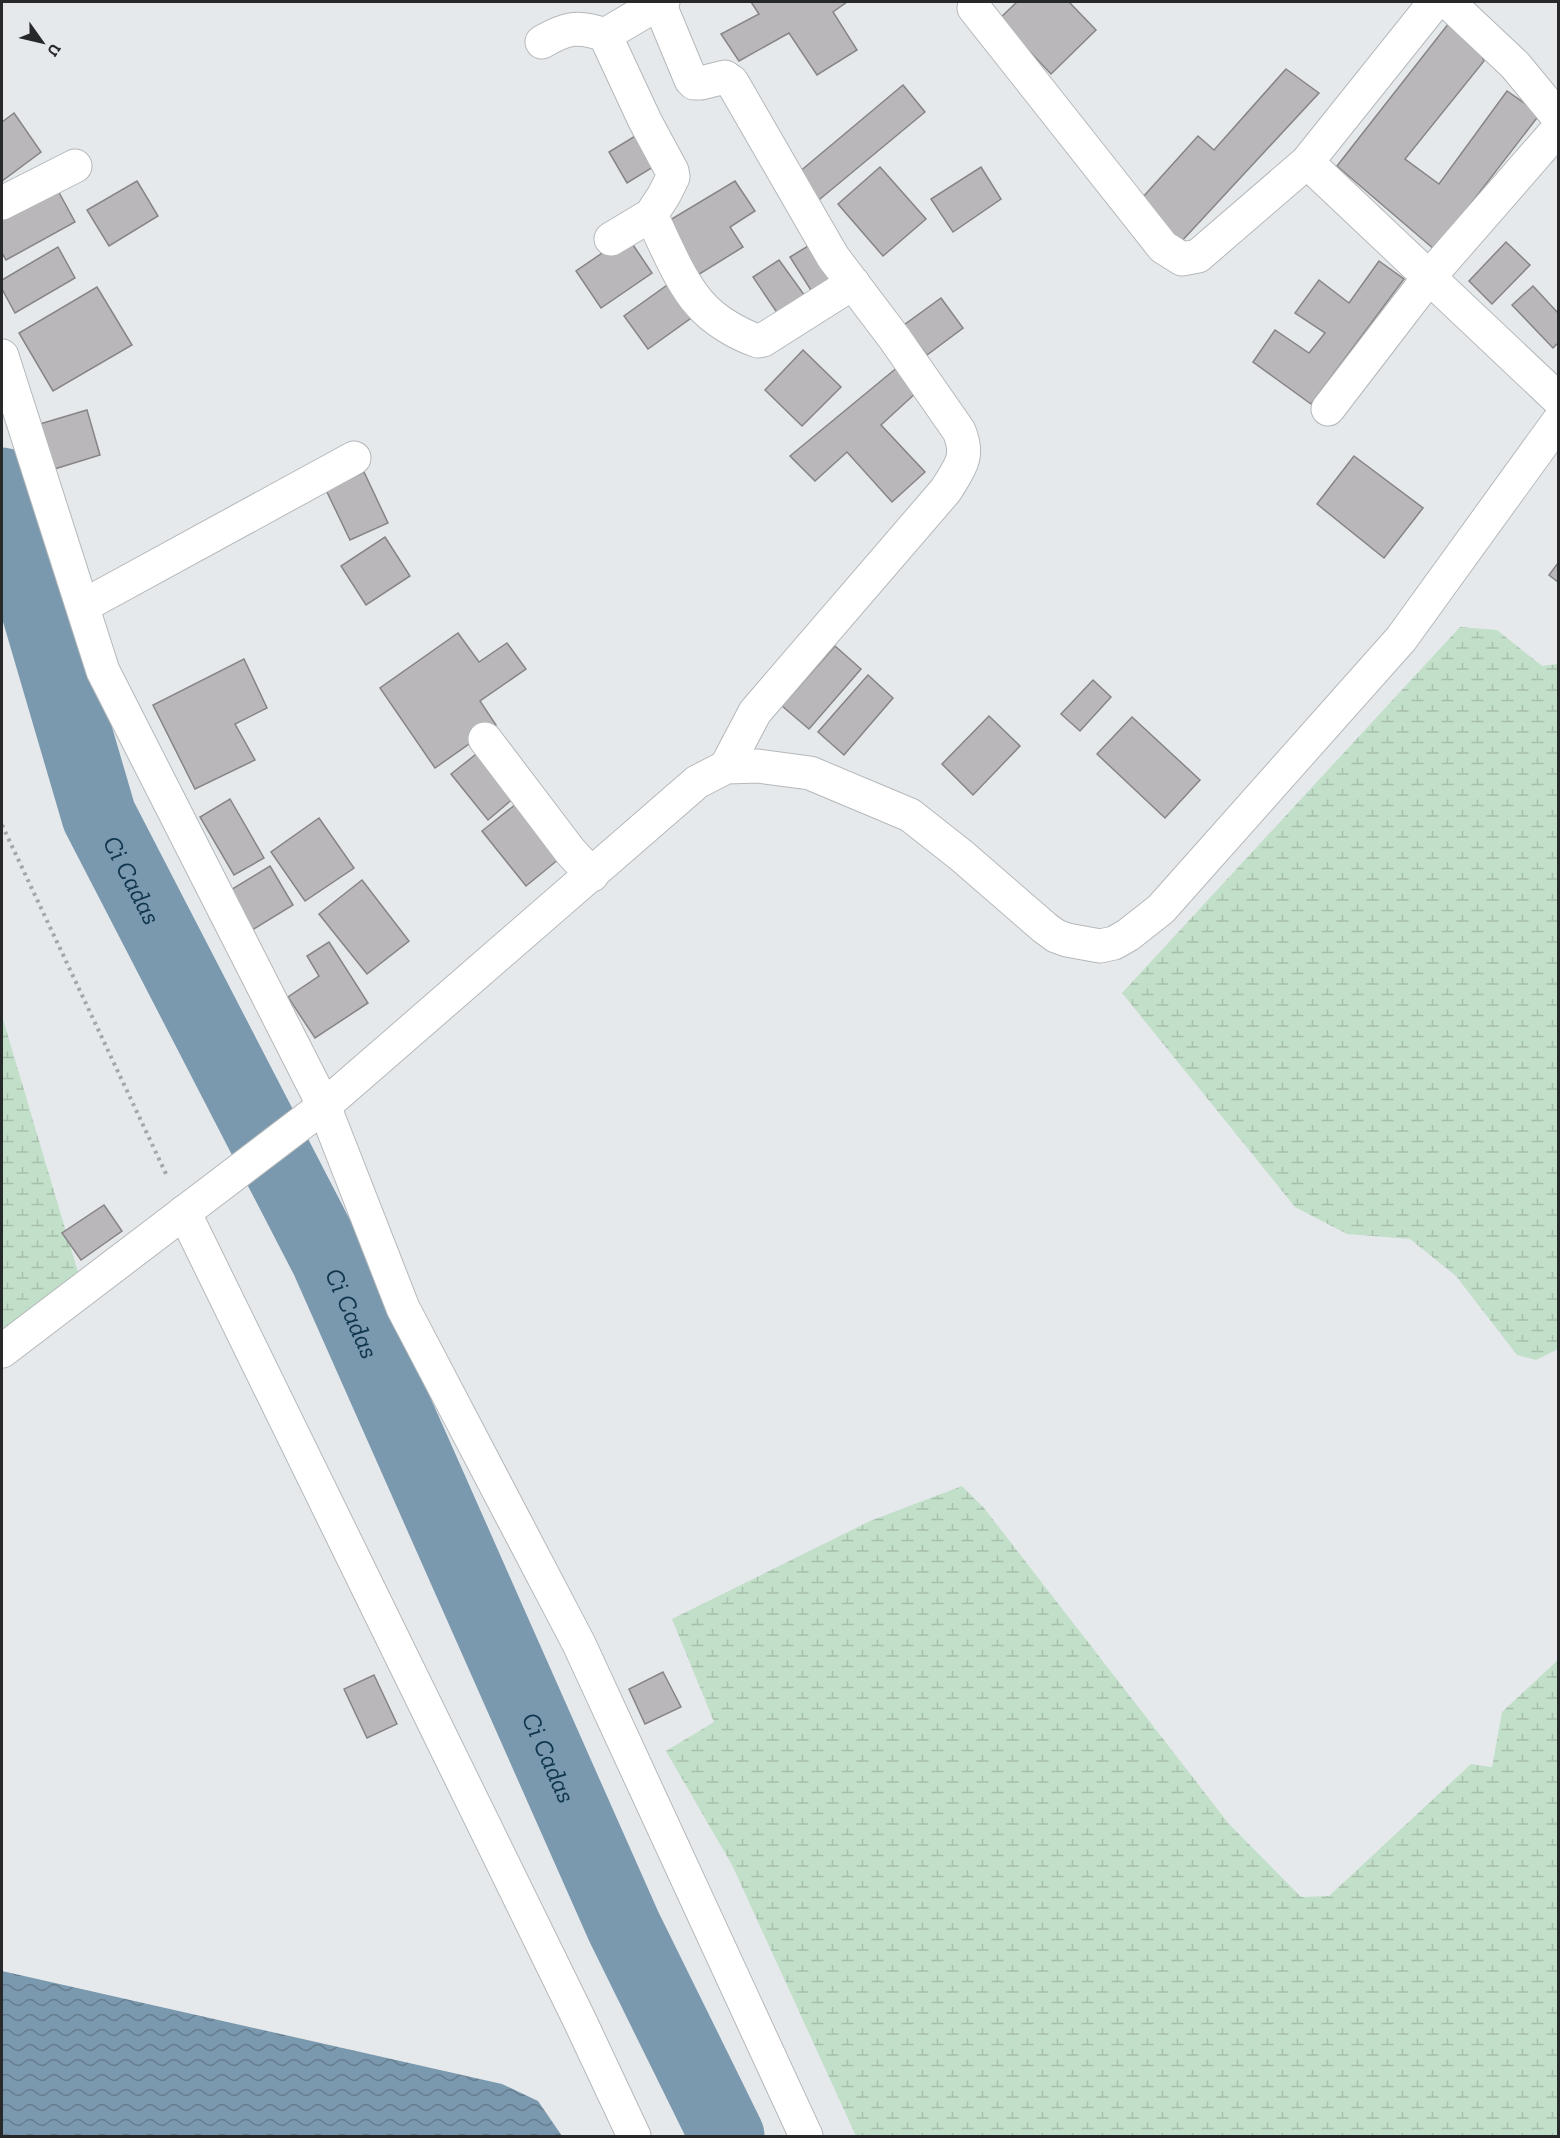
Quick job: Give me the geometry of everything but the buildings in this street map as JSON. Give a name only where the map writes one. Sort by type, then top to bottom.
[{"type":"street","points":[[605,35],[661,2],[691,80],[697,84],[720,77],[730,79],[833,257],[895,339],[959,431],[964,444],[963,459],[946,490],[755,712],[726,766]]},
{"type":"street","points":[[974,8],[1163,248],[1182,259],[1198,256],[1307,162],[1435,2]]},
{"type":"street","points":[[1448,2],[1515,65],[1558,117]]},
{"type":"street","points":[[542,42],[558,33],[577,28],[605,35],[645,121],[672,171],[671,182],[651,214],[611,239]]},
{"type":"street","points":[[1328,409],[1430,276],[1558,129]]},
{"type":"street","points":[[1307,162],[1558,399]]},
{"type":"street","points":[[2,203],[75,166]]},
{"type":"street","points":[[651,214],[687,287],[700,304],[720,321],[758,341],[853,283]]},
{"type":"street","points":[[2,356],[104,671],[403,1308],[579,1644],[806,2136]]},
{"type":"street","points":[[2,1351],[314,1115],[697,782],[726,766],[758,766],[810,774],[910,815],[1056,936],[1100,946],[1114,943],[1128,935],[1161,909],[1401,639],[1558,422]]},
{"type":"street","points":[[83,606],[354,458]]},
{"type":"street","points":[[485,739],[570,851],[592,875]]},
{"type":"street","points":[[191,1207],[634,2136]]},
{"type":"path","points":[[2,825],[191,1207]]},
{"type":"green space","points":[[1460,627],[1497,630],[1542,666],[1558,664],[1558,1349],[1536,1360],[1517,1355],[1456,1276],[1410,1239],[1347,1234],[1295,1207],[1122,993]]},
{"type":"green space","points":[[2,1016],[78,1272],[2,1333]]},
{"type":"green space","points":[[962,1486],[984,1508],[1229,1824],[1301,1897],[1329,1896],[1471,1764],[1492,1767],[1502,1712],[1558,1660],[1558,2136],[856,2136],[732,1865],[666,1751],[714,1722],[672,1619],[870,1521]]},
{"type":"water","points":[[2,1971],[502,2084],[538,2101],[562,2136],[2,2136]]},
{"type":"waterway","name":"Ci Cadas","points":[[2,485],[99,816],[328,1259],[624,1927],[727,2136]]}]
